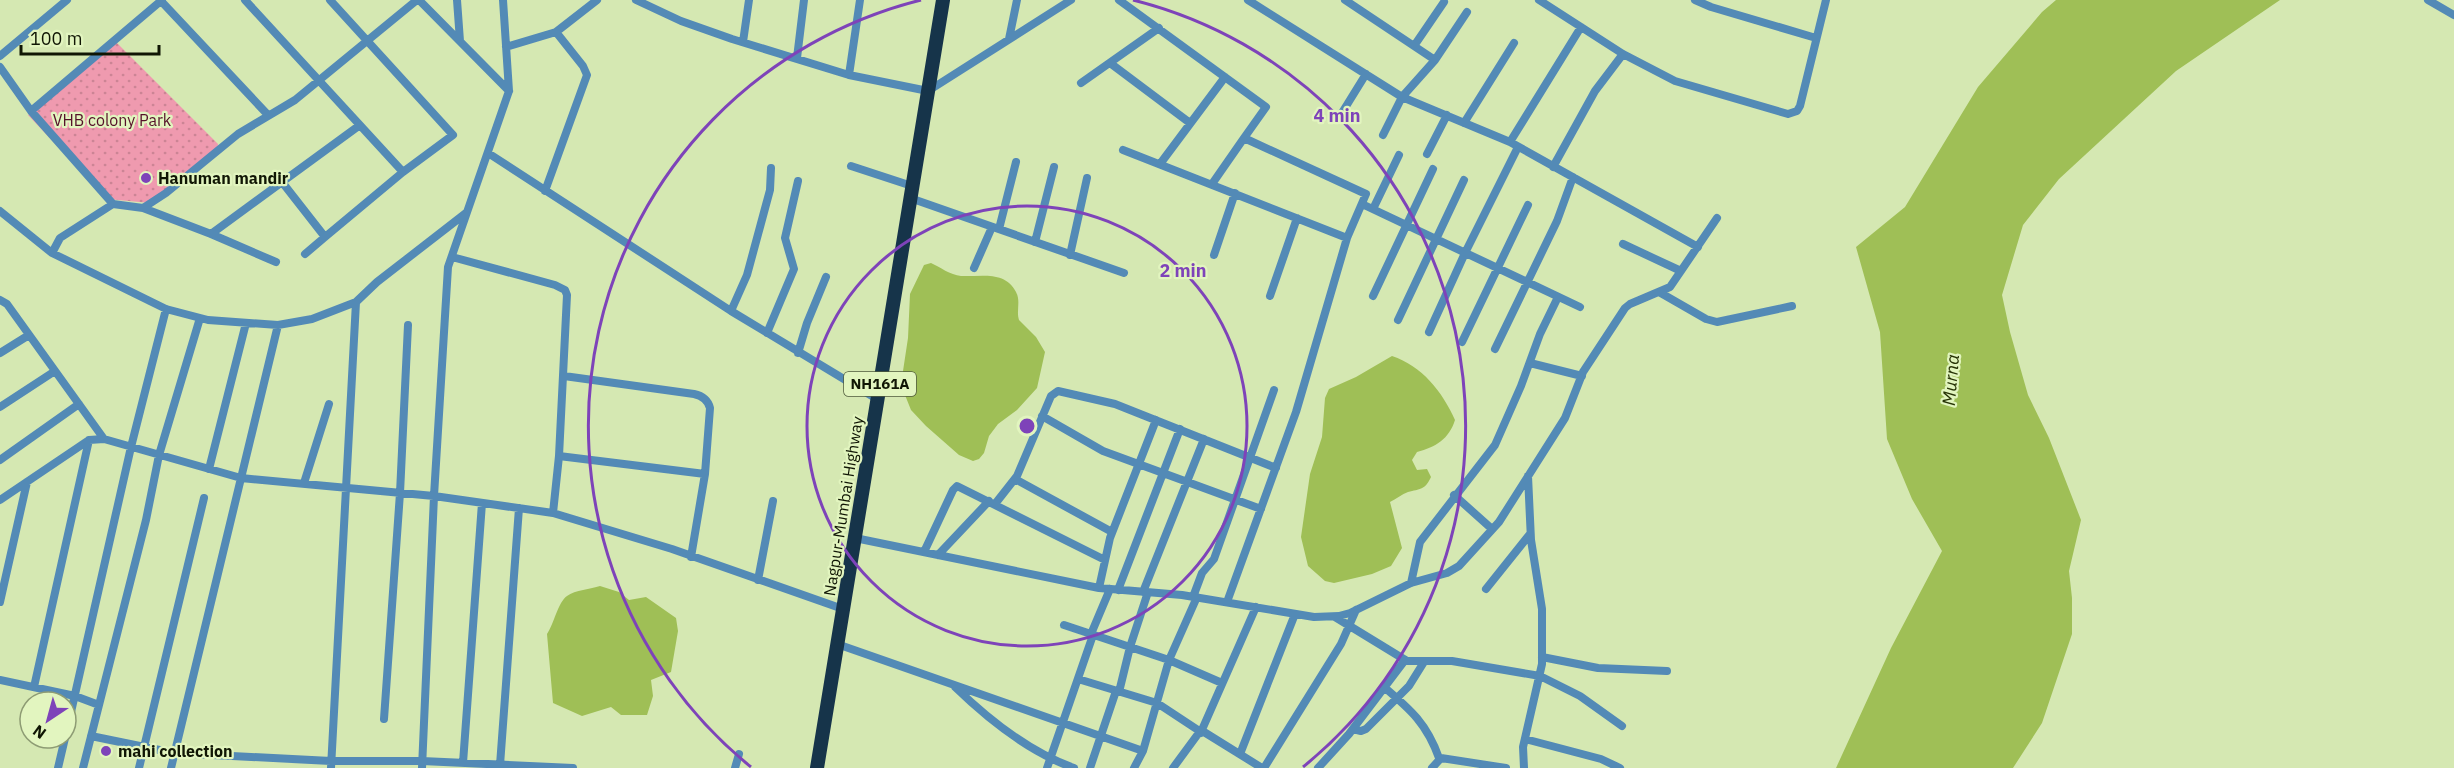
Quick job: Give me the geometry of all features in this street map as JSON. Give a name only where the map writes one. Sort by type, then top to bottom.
[{"type":"highway","name":"Nagpur-Mumbai Highway","points":[[817,768],[943,0]]},
{"type":"street","points":[[0,56],[67,0]]},
{"type":"street","points":[[30,111],[161,0],[268,115]]},
{"type":"street","points":[[245,0],[403,172]]},
{"type":"street","points":[[305,254],[403,172],[453,135],[330,0]]},
{"type":"street","points":[[143,208],[166,193],[238,134],[295,100],[418,0],[509,91]]},
{"type":"street","points":[[457,0],[460,41]]},
{"type":"street","points":[[422,765],[434,496],[448,267],[509,91],[503,0]]},
{"type":"street","points":[[506,47],[555,32],[597,0]]},
{"type":"street","points":[[636,0],[681,21],[743,42],[849,75],[928,91],[1071,0]]},
{"type":"street","points":[[743,42],[749,0]]},
{"type":"street","points":[[797,58],[804,0]]},
{"type":"street","points":[[849,75],[860,0]]},
{"type":"street","points":[[1009,39],[1017,0]]},
{"type":"street","points":[[1119,0],[1266,107],[1212,184]]},
{"type":"street","points":[[1248,0],[1402,97],[1510,142],[1698,247]]},
{"type":"street","points":[[1345,0],[1435,60]]},
{"type":"street","points":[[1539,0],[1623,54],[1675,81],[1788,114],[1797,111],[1826,0]]},
{"type":"street","points":[[1695,0],[1711,7],[1816,38]]},
{"type":"street","points":[[2428,0],[2454,15]]},
{"type":"street","points":[[1414,46],[1444,2]]},
{"type":"street","points":[[1383,135],[1402,97],[1435,60],[1467,12]]},
{"type":"street","points":[[1510,142],[1581,27]]},
{"type":"street","points":[[1082,83],[1159,28]]},
{"type":"street","points":[[545,190],[587,75],[584,66],[555,32]]},
{"type":"street","points":[[1464,123],[1514,43]]},
{"type":"street","points":[[1553,167],[1595,91],[1623,54]]},
{"type":"street","points":[[1110,63],[1190,123]]},
{"type":"street","points":[[0,67],[30,111],[113,204]]},
{"type":"street","points":[[1340,116],[1366,74]]},
{"type":"street","points":[[1160,164],[1225,77]]},
{"type":"street","points":[[1427,154],[1447,115]]},
{"type":"street","points":[[211,234],[360,125]]},
{"type":"street","points":[[1227,602],[1296,412],[1347,238],[1366,194],[1244,138]]},
{"type":"street","points":[[1430,332],[1465,253],[1518,147]]},
{"type":"street","points":[[1123,150],[1347,238]]},
{"type":"street","points":[[488,153],[731,311],[878,399]]},
{"type":"street","points":[[1372,209],[1399,155]]},
{"type":"street","points":[[974,268],[995,228],[1016,162]]},
{"type":"street","points":[[851,166],[995,228],[1124,273]]},
{"type":"street","points":[[1035,242],[1054,167]]},
{"type":"street","points":[[731,311],[747,275],[770,190],[771,168]]},
{"type":"street","points":[[1373,296],[1433,169]]},
{"type":"street","points":[[1495,349],[1557,221],[1573,177]]},
{"type":"street","points":[[1070,255],[1087,178]]},
{"type":"street","points":[[1398,320],[1464,180]]},
{"type":"street","points":[[767,333],[794,269],[785,234],[798,181]]},
{"type":"street","points":[[282,182],[325,237]]},
{"type":"street","points":[[1214,255],[1235,194]]},
{"type":"street","points":[[52,252],[60,238],[113,204],[143,208],[276,262]]},
{"type":"street","points":[[1362,204],[1580,307]]},
{"type":"street","points":[[1462,342],[1528,205]]},
{"type":"street","points":[[0,211],[52,252],[166,309],[200,318],[278,325],[312,319],[356,302],[377,282],[467,212]]},
{"type":"street","points":[[1270,296],[1297,218]]},
{"type":"street","points":[[855,538],[1099,588],[1195,597],[1314,617],[1335,616],[1356,610],[1411,583],[1454,570],[1492,529],[1565,418],[1582,376],[1628,306],[1670,287],[1717,218]]},
{"type":"street","points":[[1623,244],[1681,271]]},
{"type":"street","points":[[452,257],[565,290],[567,295],[559,456],[553,513]]},
{"type":"street","points":[[798,353],[807,323],[826,277]]},
{"type":"street","points":[[1659,292],[1706,319],[1717,322],[1792,306]]},
{"type":"street","points":[[1411,583],[1420,542],[1454,495],[1495,445],[1530,363],[1538,338],[1558,297]]},
{"type":"street","points":[[0,300],[7,304],[104,439]]},
{"type":"street","points":[[331,764],[348,487],[356,302]]},
{"type":"street","points":[[76,690],[131,447],[166,309]]},
{"type":"street","points":[[83,768],[146,520],[159,455],[200,318]]},
{"type":"street","points":[[209,469],[246,323]]},
{"type":"street","points":[[171,768],[278,325]]},
{"type":"street","points":[[384,719],[400,493],[408,325]]},
{"type":"street","points":[[0,353],[29,334]]},
{"type":"street","points":[[1530,363],[1582,376]]},
{"type":"street","points":[[0,407],[55,370]]},
{"type":"street","points":[[564,376],[694,394],[705,399],[711,408],[705,474],[691,557]]},
{"type":"street","points":[[1134,768],[1143,751],[1169,660],[1195,597],[1202,573],[1214,559],[1274,390]]},
{"type":"street","points":[[938,555],[1015,479],[1052,394],[1058,391],[1110,402],[1276,468]]},
{"type":"street","points":[[0,460],[79,404]]},
{"type":"street","points":[[304,483],[329,404]]},
{"type":"street","points":[[1042,416],[1103,451],[1261,509]]},
{"type":"street","points":[[1099,588],[1112,532],[1156,420]]},
{"type":"street","points":[[1047,768],[1092,634],[1114,590],[1180,429]]},
{"type":"street","points":[[1090,768],[1117,691],[1146,592],[1204,438]]},
{"type":"street","points":[[0,500],[89,440],[104,439],[241,478],[434,496],[553,513],[672,549],[843,609]]},
{"type":"street","points":[[34,687],[89,440]]},
{"type":"street","points":[[559,456],[705,474]]},
{"type":"street","points":[[1524,768],[1522,753],[1540,676],[1542,657],[1542,609],[1530,534],[1528,476]]},
{"type":"street","points":[[1015,479],[1112,532]]},
{"type":"street","points":[[0,602],[27,482]]},
{"type":"street","points":[[924,552],[954,488],[960,487],[1105,560]]},
{"type":"street","points":[[1454,495],[1492,529]]},
{"type":"street","points":[[139,768],[204,498]]},
{"type":"street","points":[[758,580],[772,501]]},
{"type":"street","points":[[463,763],[482,503]]},
{"type":"street","points":[[500,765],[519,508]]},
{"type":"street","points":[[1486,589],[1530,534]]},
{"type":"street","points":[[1173,768],[1201,732],[1256,607]]},
{"type":"street","points":[[1078,679],[1157,703],[1263,768],[1341,644],[1356,610]]},
{"type":"street","points":[[1240,754],[1295,614]]},
{"type":"street","points":[[1335,616],[1405,660],[1452,661],[1540,676],[1575,693],[1622,726]]},
{"type":"street","points":[[1065,625],[1169,660],[1222,683]]},
{"type":"street","points":[[837,644],[1143,751]]},
{"type":"street","points":[[1542,657],[1598,668],[1667,671]]},
{"type":"street","points":[[1318,768],[1353,729],[1405,660]]},
{"type":"street","points":[[1353,729],[1361,731],[1366,729],[1411,684],[1424,662]]},
{"type":"street","points":[[0,680],[48,690]]},
{"type":"street","points":[[952,684],[982,713],[1050,759],[1074,768]]},
{"type":"street","points":[[1384,687],[1418,718],[1431,736],[1439,758]]},
{"type":"street","points":[[78,697],[99,705]]},
{"type":"street","points":[[91,736],[174,753],[331,764],[463,763],[573,768]]},
{"type":"street","points":[[1525,739],[1601,759],[1620,768]]},
{"type":"street","points":[[58,768],[62,750]]},
{"type":"street","points":[[735,768],[739,754]]},
{"type":"street","points":[[1432,768],[1439,758]]},
{"type":"street","points":[[1439,758],[1506,768]]},
{"type":"green space","name":"VHB colony Park","points":[[115,41],[218,144],[217,151],[150,203],[107,199],[28,115]]},
{"type":"water","name":"Murna","points":[[2056,0],[2280,0],[2176,71],[2059,179],[2023,225],[2002,295],[2028,395],[2049,438],[2081,520],[2069,571],[2072,634],[2042,723],[2013,768],[1836,768],[1891,648],[1942,551],[1912,499],[1887,439],[1880,332],[1856,247],[1905,207],[1978,87],[2042,12]]},
{"type":"water","points":[[931,263],[949,273],[961,276],[991,276],[1005,280],[1016,292],[1019,320],[1036,337],[1045,352],[1037,388],[1017,410],[998,424],[989,436],[984,453],[979,459],[973,461],[959,455],[926,426],[911,410],[905,395],[903,371],[908,338],[910,294],[924,265]]},
{"type":"water","points":[[1392,356],[1413,366],[1430,381],[1444,399],[1455,420],[1445,437],[1436,445],[1417,452],[1412,460],[1417,470],[1427,469],[1431,477],[1427,484],[1390,502],[1402,548],[1391,566],[1372,574],[1334,583],[1325,581],[1308,566],[1301,537],[1310,474],[1322,437],[1325,398],[1329,389],[1356,377]]},
{"type":"water","points":[[600,586],[619,592],[629,600],[646,597],[676,618],[678,631],[671,672],[651,680],[653,696],[647,715],[621,715],[611,707],[582,716],[553,703],[547,634],[561,603],[567,596]]},
{"type":"place","name":"Hanuman mandir","points":[[146,178]]},
{"type":"place","name":"mahi collection","points":[[106,751]]}]
